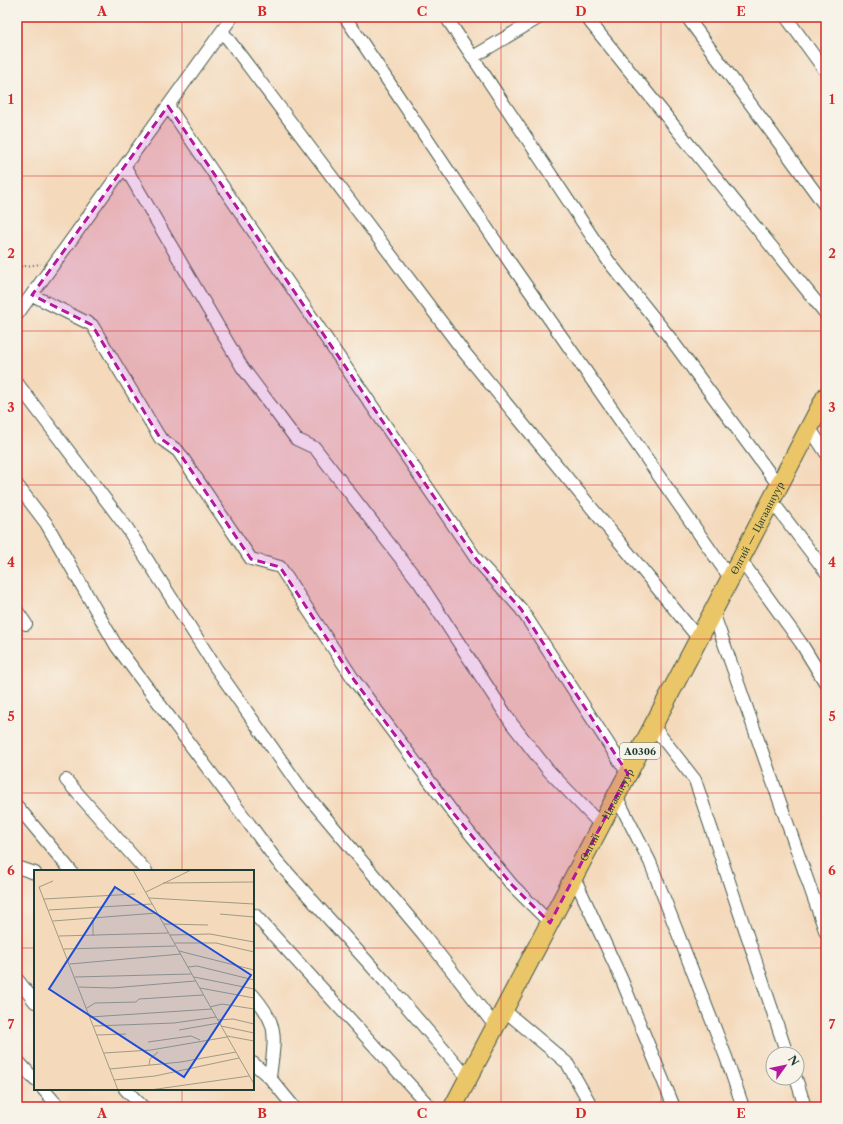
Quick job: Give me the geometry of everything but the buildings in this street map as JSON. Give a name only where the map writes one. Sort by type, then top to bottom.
[{"type":"highway","name":"Өлгий — Цагааннуур","points":[[454,1106],[826,396]]},
{"type":"street","points":[[17,315],[125,168],[232,17]]},
{"type":"street","points":[[345,17],[511,264],[730,578]]},
{"type":"street","points":[[446,17],[609,262],[670,338],[775,493],[826,572]]},
{"type":"street","points":[[473,57],[540,17]]},
{"type":"street","points":[[586,17],[826,314]]},
{"type":"street","points":[[687,17],[826,207]]},
{"type":"street","points":[[786,17],[826,72]]},
{"type":"street","points":[[222,31],[464,352],[699,639]]},
{"type":"street","points":[[168,106],[477,560],[521,609],[628,774]]},
{"type":"street","points":[[125,168],[242,367],[296,439],[316,448],[419,582],[512,724],[548,770],[601,825]]},
{"type":"street","points":[[32,295],[92,325],[160,438],[178,451],[251,559],[280,567],[354,680],[454,814],[512,885],[550,923]]},
{"type":"street","points":[[17,383],[127,528],[216,668],[300,787],[424,934],[495,1026]]},
{"type":"street","points":[[809,427],[826,454]]},
{"type":"street","points":[[17,485],[46,523],[117,647],[277,861],[390,986],[468,1078]]},
{"type":"street","points":[[740,559],[802,644],[826,684]]},
{"type":"street","points":[[17,611],[26,624]]},
{"type":"street","points":[[713,612],[826,933]]},
{"type":"street","points":[[653,726],[695,780],[784,1046]]},
{"type":"street","points":[[66,780],[145,870]]},
{"type":"street","points":[[616,796],[650,862],[726,1057],[743,1107]]},
{"type":"street","points":[[17,806],[70,870]]},
{"type":"street","points":[[17,867],[34,873]]},
{"type":"street","points":[[574,877],[621,978],[674,1107]]},
{"type":"street","points":[[255,915],[430,1107]]},
{"type":"street","points":[[17,979],[34,1001]]},
{"type":"street","points":[[254,996],[265,1008],[275,1033],[270,1078]]},
{"type":"street","points":[[504,1010],[567,1063],[592,1107]]},
{"type":"street","points":[[17,1060],[34,1079]]},
{"type":"street","points":[[254,1064],[270,1078],[294,1107]]},
{"type":"street","points":[[798,1086],[805,1107]]},
{"type":"street","points":[[44,1090],[59,1107]]},
{"type":"street","points":[[126,1090],[143,1107]]},
{"type":"path","points":[[17,267],[56,261]]},
{"type":"highlighted area","points":[[168,106],[477,560],[521,609],[628,774],[550,923],[512,885],[454,814],[354,680],[280,567],[251,559],[178,451],[160,438],[92,325],[32,295]]}]
